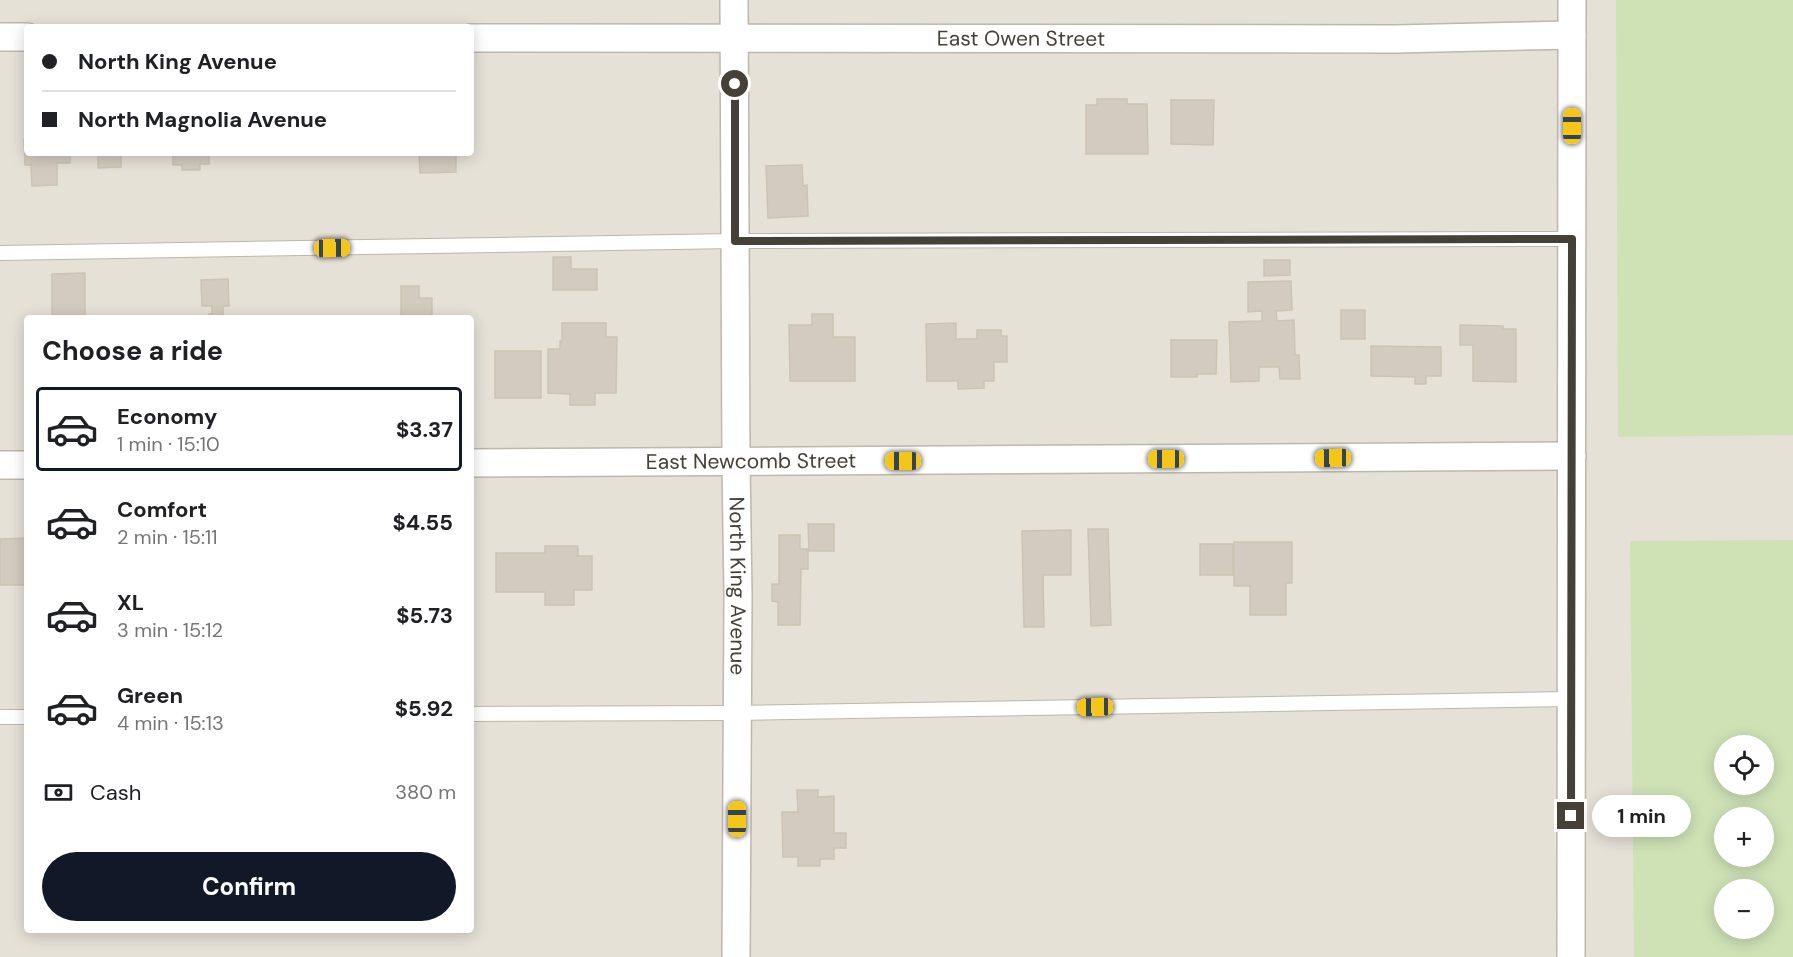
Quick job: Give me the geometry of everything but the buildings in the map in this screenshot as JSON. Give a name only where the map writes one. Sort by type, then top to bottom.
[{"type":"street","name":"North King Avenue","points":[[734,0],[738,596],[736,957]]},
{"type":"street","points":[[1571,957],[1572,0]]},
{"type":"street","name":"East Owen Street","points":[[474,38],[1395,39],[1572,35]]},
{"type":"street","points":[[0,37],[24,37]]},
{"type":"street","name":"East Newcomb Street","points":[[474,463],[1572,456]]},
{"type":"street","points":[[0,465],[24,465]]},
{"type":"lane","points":[[0,254],[735,241],[1572,239]]},
{"type":"lane","points":[[474,714],[738,713],[1571,699]]},
{"type":"lane","points":[[0,717],[24,717]]},
{"type":"shaded area","points":[[0,0],[1793,0],[1793,957],[0,957]]},
{"type":"green space","points":[[1616,0],[1793,0],[1793,435],[1618,437]]},
{"type":"green space","points":[[1793,540],[1793,957],[1634,957],[1630,541]]},
{"type":"route","points":[[735,84],[735,241],[1572,239],[1571,816]]}]
